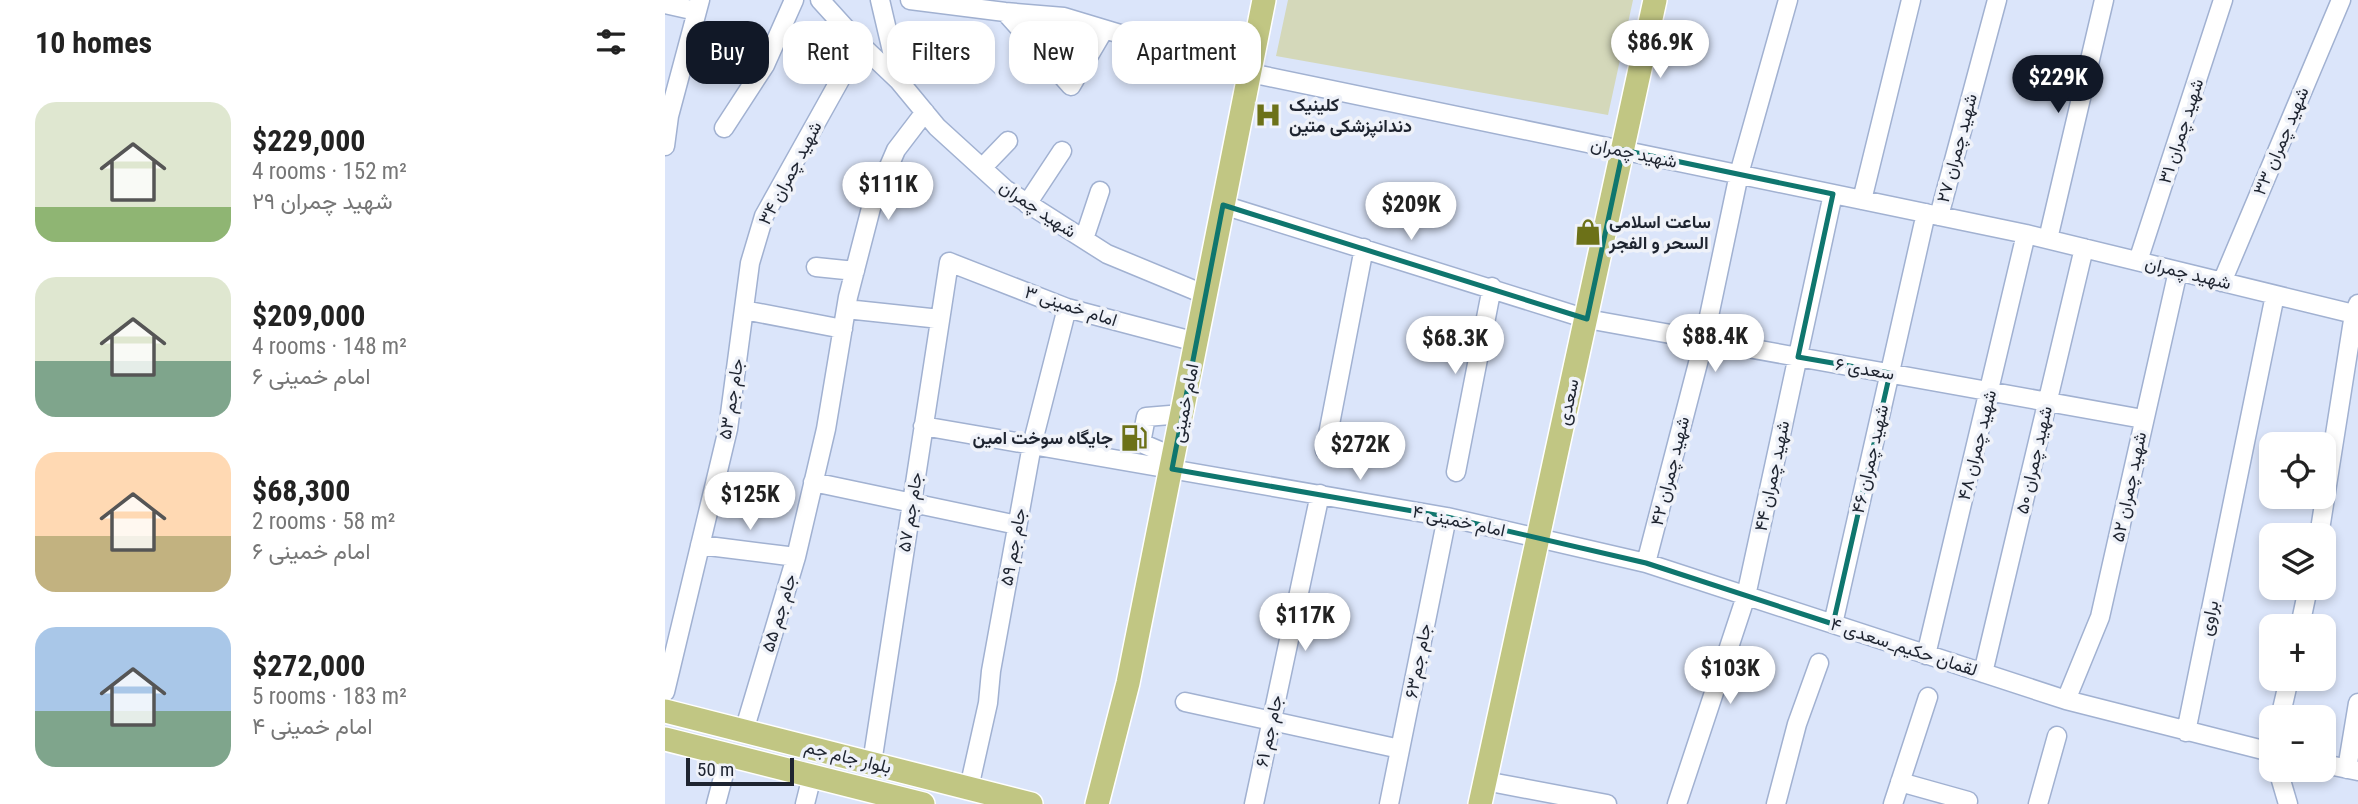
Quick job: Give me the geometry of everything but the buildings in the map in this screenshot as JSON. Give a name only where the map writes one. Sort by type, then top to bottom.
[{"type":"main road","name":"امام خمینی","points":[[1260,21],[1264,0]]},
{"type":"main road","name":"سعدی","points":[[1480,804],[1655,0]]},
{"type":"main road","name":"امام خمینی","points":[[1097,804],[1128,683],[1248,84]]},
{"type":"main road","name":"بلوار جام جم","points":[[665,711],[1031,804]]},
{"type":"main road","name":"بلوار جام جم","points":[[665,739],[916,803]]},
{"type":"street","points":[[724,128],[765,65],[794,0]]},
{"type":"street","name":"شهید چمران","points":[[820,0],[839,21]]},
{"type":"street","points":[[880,0],[887,30]]},
{"type":"street","name":"شهید چمران","points":[[911,0],[1064,17],[1112,32]]},
{"type":"street","name":"شهید چمران ۴۲","points":[[1646,563],[1704,340],[1739,174],[1788,0]]},
{"type":"street","points":[[1862,200],[1911,0]]},
{"type":"street","name":"شهید چمران ۲۷","points":[[1932,214],[1997,0]]},
{"type":"street","points":[[2048,239],[2104,0]]},
{"type":"street","name":"شهید چمران ۳۱","points":[[2138,261],[2223,0]]},
{"type":"street","name":"شهید چمران ۳۳","points":[[2221,282],[2340,0]]},
{"type":"street","points":[[665,4],[698,5],[669,116],[665,146]]},
{"type":"street","points":[[1005,12],[1072,86],[1104,30]]},
{"type":"street","name":"شهید چمران","points":[[873,56],[887,70]]},
{"type":"street","name":"شهید چمران","points":[[1261,75],[2026,234],[2275,295],[2357,311]]},
{"type":"street","name":"شهید چمران ۳۴","points":[[744,310],[750,263],[764,216],[838,84]]},
{"type":"street","name":"شهید چمران","points":[[902,84],[937,127],[1005,189],[1107,254],[1206,295]]},
{"type":"street","name":"جام جم ۵۵","points":[[744,731],[796,558],[825,429],[846,309],[871,208],[896,150],[925,112]]},
{"type":"street","points":[[982,168],[1007,141]]},
{"type":"street","points":[[1027,204],[1062,151]]},
{"type":"street","points":[[1084,239],[1100,191]]},
{"type":"street","name":"شهید چمران ۴۴","points":[[1677,804],[1746,596],[1833,194]]},
{"type":"street","name":"سعدی ۶","points":[[1223,205],[1492,287],[1587,319],[2143,419]]},
{"type":"street","name":"شهید چمران ۴۶","points":[[1833,624],[1890,373],[1932,214]]},
{"type":"street","name":"شهید چمران ۴۸","points":[[1926,655],[2026,234]]},
{"type":"street","points":[[1325,450],[1364,248]]},
{"type":"street","name":"شهید چمران ۵۰","points":[[1983,673],[2084,248]]},
{"type":"street","name":"امام خمینی ۳","points":[[949,262],[1067,308],[1196,342]]},
{"type":"street","name":"جام جم ۵۷","points":[[872,763],[949,262]]},
{"type":"street","points":[[816,267],[855,271]]},
{"type":"street","name":"شهید چمران ۵۲","points":[[2066,700],[2100,617],[2178,271]]},
{"type":"street","points":[[1456,472],[1492,287]]},
{"type":"street","name":"براوی","points":[[2186,732],[2275,295]]},
{"type":"street","name":"جام جم ۵۹","points":[[969,788],[988,703],[991,671],[1033,444],[1067,308]]},
{"type":"street","points":[[846,309],[940,319]]},
{"type":"street","points":[[744,310],[843,329]]},
{"type":"street","name":"جام جم ۵۳","points":[[665,692],[728,429],[744,310]]},
{"type":"street","points":[[2321,523],[2357,311]]},
{"type":"street","points":[[1173,463],[1141,443],[1146,416],[1182,414]]},
{"type":"street","points":[[923,426],[1173,463]]},
{"type":"street","name":"امام خمینی ۴","points":[[1173,463],[1319,494],[1447,517],[1539,538]]},
{"type":"street","points":[[813,482],[1017,525]]},
{"type":"street","name":"جام جم ۶۱","points":[[1254,804],[1319,494]]},
{"type":"street","name":"جام جم۶۳","points":[[1389,804],[1447,517]]},
{"type":"street","name":"لقمان حکیم_سعدی ۴","points":[[1539,538],[1646,563],[2066,700],[2259,749]]},
{"type":"street","points":[[700,545],[796,558]]},
{"type":"street","points":[[1776,804],[1797,724],[1819,663]]},
{"type":"street","points":[[1893,804],[1928,697]]},
{"type":"street","points":[[1185,702],[1400,749]]},
{"type":"street","points":[[2353,770],[2358,703]]},
{"type":"street","points":[[2038,804],[2057,736]]},
{"type":"street","points":[[716,804],[729,755]]},
{"type":"street","points":[[805,804],[812,776]]},
{"type":"street","points":[[1485,781],[1607,804]]},
{"type":"street","points":[[1900,782],[1968,801]]},
{"type":"street","points":[[2282,782],[2288,804]]},
{"type":"highlighted area","points":[[1623,150],[1833,194],[1798,357],[1890,373],[1833,624],[1646,563],[1447,517],[1172,469],[1223,205],[1587,319]]},
{"type":"green space","points":[[1288,0],[1633,0],[1608,115],[1276,56]]},
{"type":"place","name":"کلینیک دندانپزشکی متین","points":[[1268,115]]},
{"type":"place","name":"ساعت اسلامی السحر و الفجر","points":[[1588,232]]},
{"type":"place","name":"جایگاه سوخت امین","points":[[1134,438]]}]
